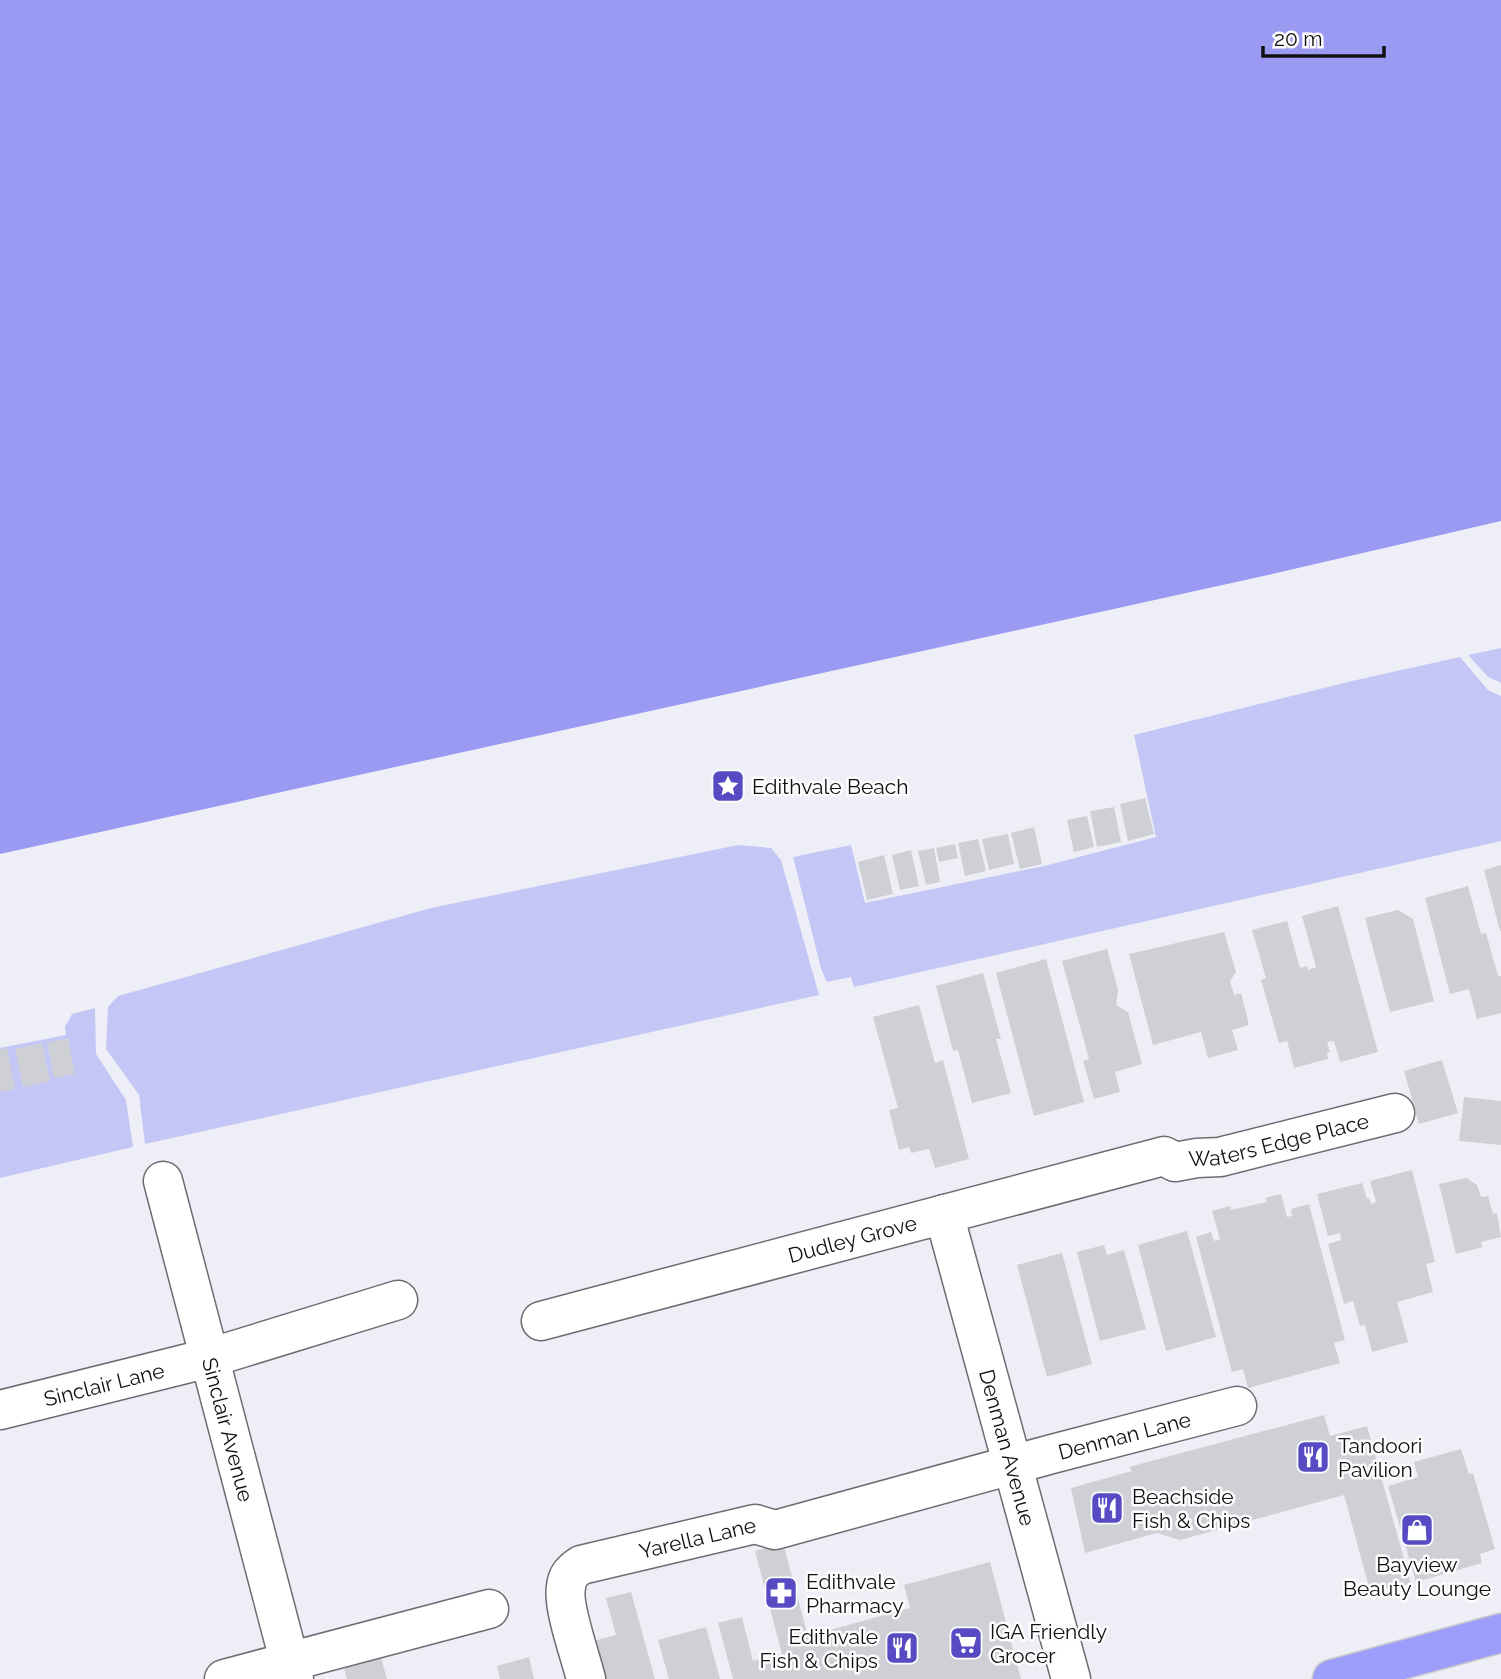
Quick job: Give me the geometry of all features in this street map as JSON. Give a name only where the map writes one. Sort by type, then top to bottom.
[{"type":"highway","points":[[1332,1679],[1501,1633]]},
{"type":"street","name":"Waters Edge Place","points":[[1164,1156],[1175,1162],[1220,1157],[1395,1113]]},
{"type":"street","name":"Dudley Grove","points":[[541,1321],[1164,1156]]},
{"type":"street","name":"Sinclair Avenue","points":[[163,1181],[292,1670]]},
{"type":"street","name":"Denman Avenue","points":[[944,1214],[1071,1679]]},
{"type":"street","name":"Sinclair Lane","points":[[0,1410],[209,1358],[398,1300]]},
{"type":"street","name":"Denman Lane","points":[[1011,1466],[1237,1406]]},
{"type":"street","name":"Yarella Lane","points":[[586,1679],[565,1596],[568,1577],[581,1565],[755,1524],[775,1530],[1011,1466]]},
{"type":"street","points":[[224,1679],[292,1670],[489,1609]]},
{"type":"shaded area","points":[[0,0],[1501,0],[1501,521],[1268,575],[0,854]]},
{"type":"shaded area","points":[[1501,648],[1501,683],[1488,677],[1468,655]]},
{"type":"shaded area","points":[[1460,657],[1488,690],[1501,696],[1501,841],[854,987],[851,977],[827,982],[821,969],[793,857],[851,845],[865,903],[1044,866],[1156,837],[1134,735]]},
{"type":"shaded area","points":[[738,845],[771,848],[781,860],[819,995],[145,1144],[139,1095],[106,1049],[108,1007],[118,996],[431,908]]},
{"type":"shaded area","points":[[95,1008],[96,1054],[126,1100],[133,1147],[0,1178],[0,1048],[66,1035],[65,1027],[72,1014]]},
{"type":"building","points":[[1145,798],[1154,834],[1128,841],[1120,804]]},
{"type":"building","points":[[1114,807],[1121,842],[1097,847],[1090,811]]},
{"type":"building","points":[[1087,816],[1094,847],[1074,852],[1067,820]]},
{"type":"building","points":[[1034,827],[1042,864],[1020,869],[1011,833]]},
{"type":"building","points":[[1008,834],[1014,864],[989,870],[982,839]]},
{"type":"building","points":[[978,839],[986,871],[965,876],[958,843]]},
{"type":"building","points":[[955,844],[958,858],[939,862],[936,848]]},
{"type":"building","points":[[934,848],[940,882],[926,885],[918,851]]},
{"type":"building","points":[[911,850],[919,886],[900,890],[892,855]]},
{"type":"building","points":[[884,855],[893,894],[867,900],[858,862]]},
{"type":"building","points":[[1501,865],[1501,931],[1500,931],[1484,870]]},
{"type":"building","points":[[1468,886],[1481,934],[1486,933],[1498,976],[1501,976],[1501,1013],[1477,1019],[1469,989],[1450,994],[1425,898]]},
{"type":"building","points":[[1338,906],[1378,1052],[1340,1062],[1334,1041],[1327,1042],[1330,1052],[1327,1053],[1328,1059],[1294,1068],[1287,1041],[1279,1043],[1261,980],[1266,978],[1252,930],[1287,921],[1300,968],[1307,966],[1308,970],[1316,967],[1302,916]]},
{"type":"building","points":[[1398,910],[1413,919],[1434,1001],[1390,1012],[1365,918]]},
{"type":"building","points":[[1224,932],[1236,972],[1230,981],[1234,995],[1241,993],[1249,1025],[1232,1030],[1238,1050],[1208,1058],[1201,1032],[1153,1045],[1129,954]]},
{"type":"building","points":[[1107,949],[1118,990],[1116,1005],[1128,1012],[1142,1064],[1115,1072],[1120,1092],[1094,1099],[1083,1061],[1089,1059],[1062,961]]},
{"type":"building","points":[[1046,959],[1084,1102],[1034,1116],[996,973]]},
{"type":"building","points":[[983,973],[1001,1039],[996,1039],[1011,1093],[972,1103],[958,1050],[953,1051],[936,986]]},
{"type":"building","points":[[919,1005],[935,1063],[943,1060],[969,1159],[935,1168],[929,1149],[911,1153],[909,1147],[899,1150],[889,1110],[898,1108],[873,1017]]},
{"type":"building","points":[[68,1038],[75,1074],[54,1078],[47,1043]]},
{"type":"building","points":[[42,1043],[50,1081],[23,1087],[15,1049]]},
{"type":"building","points":[[7,1048],[15,1089],[0,1092],[0,1050]]},
{"type":"building","points":[[1442,1060],[1458,1113],[1419,1124],[1404,1071]]},
{"type":"building","points":[[1464,1097],[1501,1101],[1501,1145],[1459,1141]]},
{"type":"building","points":[[1412,1170],[1435,1262],[1426,1264],[1433,1292],[1397,1302],[1408,1342],[1372,1352],[1365,1325],[1360,1326],[1353,1301],[1344,1304],[1328,1244],[1341,1240],[1340,1233],[1328,1236],[1317,1194],[1362,1183],[1371,1204],[1376,1202],[1370,1181]]},
{"type":"building","points":[[1466,1178],[1477,1185],[1481,1197],[1488,1196],[1493,1214],[1497,1213],[1501,1237],[1481,1242],[1483,1247],[1456,1254],[1439,1184]]},
{"type":"building","points":[[1281,1194],[1287,1217],[1292,1216],[1291,1209],[1309,1204],[1345,1340],[1334,1343],[1340,1363],[1248,1388],[1243,1369],[1232,1372],[1196,1237],[1211,1232],[1214,1241],[1220,1239],[1212,1211],[1267,1202],[1265,1198]]},
{"type":"building","points":[[1187,1231],[1216,1337],[1166,1351],[1138,1245]]},
{"type":"building","points":[[1104,1245],[1107,1255],[1124,1250],[1146,1329],[1100,1341],[1077,1252]]},
{"type":"building","points":[[1062,1253],[1092,1364],[1047,1377],[1017,1265]]},
{"type":"building","points":[[1324,1415],[1330,1436],[1367,1426],[1411,1584],[1370,1591],[1344,1495],[1180,1540],[1157,1533],[1085,1553],[1071,1488],[1132,1471],[1129,1467]]},
{"type":"building","points":[[1461,1449],[1469,1474],[1473,1473],[1495,1549],[1480,1554],[1482,1563],[1416,1582],[1388,1486],[1418,1477],[1414,1462]]},
{"type":"building","points":[[783,1543],[808,1636],[910,1608],[904,1585],[990,1562],[1021,1679],[733,1679],[718,1623],[742,1617],[753,1661],[782,1654],[755,1551]]},
{"type":"building","points":[[631,1592],[655,1679],[604,1679],[594,1641],[616,1635],[606,1598]]},
{"type":"building","points":[[706,1627],[720,1679],[669,1679],[658,1640]]},
{"type":"building","points":[[379,1650],[387,1679],[347,1679],[342,1660]]},
{"type":"building","points":[[529,1657],[534,1679],[500,1679],[497,1666]]},
{"type":"place","name":"Edithvale Beach","points":[[728,786]]},
{"type":"place","name":"Tandoori Pavilion","points":[[1313,1457]]},
{"type":"place","name":"Beachside Fish & Chips","points":[[1107,1508]]},
{"type":"place","name":"Bayview Beauty Lounge","points":[[1417,1530]]},
{"type":"place","name":"Edithvale Pharmacy","points":[[781,1593]]},
{"type":"place","name":"IGA Friendly Grocer","points":[[966,1643]]},
{"type":"place","name":"Edithvale Fish & Chips","points":[[902,1648]]}]
